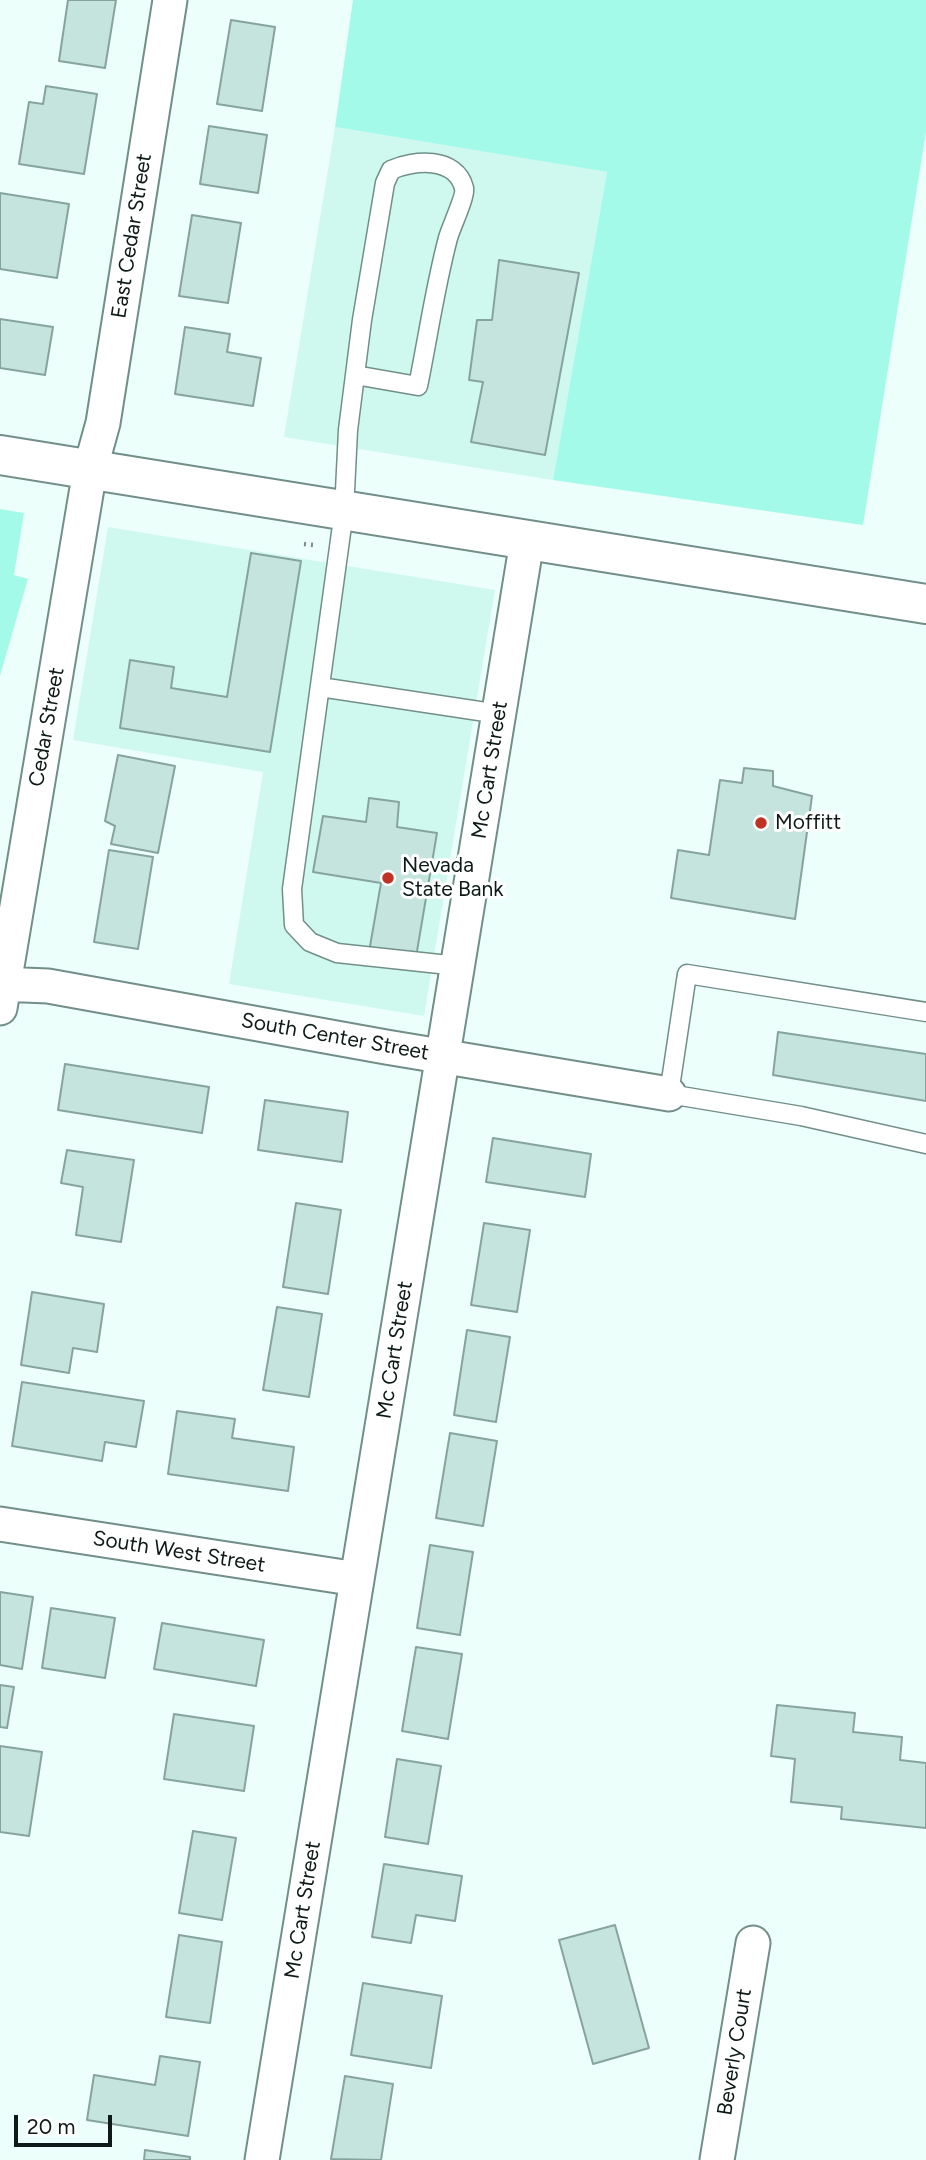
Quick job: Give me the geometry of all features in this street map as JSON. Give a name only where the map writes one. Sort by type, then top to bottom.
[{"type":"main road","points":[[0,455],[926,604]]},
{"type":"street","name":"East Cedar Street","points":[[90,470],[103,423],[170,0]]},
{"type":"street","name":"Cedar Street","points":[[1,992],[90,470]]},
{"type":"street","name":"Mc Cart Street","points":[[262,2160],[527,541]]},
{"type":"street","name":"South Center Street","points":[[1,992],[48,986],[669,1094]]},
{"type":"street","name":"South West Street","points":[[0,1524],[358,1579]]},
{"type":"street","name":"Beverly Court","points":[[717,2160],[753,1943]]},
{"type":"lane","points":[[355,375],[418,386],[447,241],[454,215],[463,200],[464,188],[455,172],[438,164],[404,164],[391,170],[385,183],[355,375],[348,430],[344,511],[292,889],[294,925],[310,942],[337,953],[458,966]]},
{"type":"lane","points":[[320,687],[499,714]]},
{"type":"lane","points":[[926,1012],[687,974],[669,1094],[801,1116],[926,1144]]},
{"type":"shaded area","points":[[335,127],[607,172],[553,480],[284,437]]},
{"type":"shaded area","points":[[108,527],[495,590],[424,1016],[229,984],[263,772],[73,740]]},
{"type":"green space","points":[[353,0],[926,0],[926,132],[863,525],[553,480],[607,172],[335,127]]},
{"type":"green space","points":[[0,509],[24,513],[14,575],[28,579],[0,676]]},
{"type":"building","points":[[68,0],[116,0],[105,68],[59,61]]},
{"type":"building","points":[[231,20],[275,27],[262,111],[217,104]]},
{"type":"building","points":[[46,86],[97,94],[84,174],[19,164],[29,102],[43,104]]},
{"type":"building","points":[[209,126],[267,135],[258,193],[200,184]]},
{"type":"building","points":[[0,193],[69,204],[57,278],[0,269]]},
{"type":"building","points":[[192,215],[241,223],[228,303],[179,296]]},
{"type":"building","points":[[499,260],[579,273],[545,455],[471,442],[483,382],[469,380],[477,320],[492,320]]},
{"type":"building","points":[[0,319],[53,327],[45,375],[0,368]]},
{"type":"building","points":[[185,327],[230,334],[227,352],[261,358],[253,406],[175,394]]},
{"type":"building","points":[[251,553],[301,561],[270,752],[120,728],[130,660],[174,667],[171,688],[227,697]]},
{"type":"building","points":[[118,755],[175,766],[158,853],[111,844],[115,826],[105,821]]},
{"type":"building","name":"Moffitt","points":[[744,768],[773,771],[773,786],[812,796],[795,919],[671,898],[678,850],[709,855],[720,780],[742,783]]},
{"type":"building","name":"Nevada State Bank","points":[[369,798],[399,802],[397,827],[437,833],[416,957],[369,952],[381,883],[313,872],[323,816],[366,822]]},
{"type":"building","points":[[109,850],[153,857],[138,949],[94,942]]},
{"type":"building","points":[[778,1032],[926,1054],[926,1101],[773,1075]]},
{"type":"building","points":[[65,1064],[209,1087],[202,1133],[58,1110]]},
{"type":"building","points":[[265,1100],[348,1112],[342,1162],[258,1150]]},
{"type":"building","points":[[493,1138],[591,1154],[585,1197],[486,1182]]},
{"type":"building","points":[[67,1150],[134,1160],[121,1242],[76,1235],[83,1187],[61,1183]]},
{"type":"building","points":[[296,1203],[341,1210],[328,1294],[283,1287]]},
{"type":"building","points":[[484,1223],[530,1230],[517,1312],[471,1305]]},
{"type":"building","points":[[32,1292],[104,1304],[97,1352],[73,1348],[69,1373],[21,1365]]},
{"type":"building","points":[[277,1307],[322,1314],[309,1397],[263,1390]]},
{"type":"building","points":[[467,1330],[510,1337],[496,1422],[454,1415]]},
{"type":"building","points":[[22,1382],[144,1401],[136,1447],[105,1442],[102,1461],[12,1446]]},
{"type":"building","points":[[177,1411],[235,1419],[232,1438],[294,1447],[288,1491],[168,1474]]},
{"type":"building","points":[[450,1433],[497,1441],[483,1526],[436,1518]]},
{"type":"building","points":[[430,1545],[473,1552],[460,1635],[417,1628]]},
{"type":"building","points":[[0,1592],[33,1597],[22,1669],[0,1665]]},
{"type":"building","points":[[51,1608],[115,1618],[105,1678],[42,1668]]},
{"type":"building","points":[[162,1623],[264,1640],[256,1686],[154,1669]]},
{"type":"building","points":[[416,1647],[462,1654],[448,1739],[402,1731]]},
{"type":"building","points":[[0,1685],[14,1687],[7,1728],[0,1727]]},
{"type":"building","points":[[777,1705],[855,1713],[853,1732],[902,1737],[900,1760],[926,1763],[926,1828],[841,1819],[842,1807],[791,1802],[795,1759],[771,1756]]},
{"type":"building","points":[[174,1714],[254,1726],[244,1791],[164,1779]]},
{"type":"building","points":[[0,1746],[42,1752],[29,1836],[0,1832]]},
{"type":"building","points":[[397,1759],[441,1766],[428,1844],[385,1837]]},
{"type":"building","points":[[193,1831],[236,1838],[222,1920],[179,1913]]},
{"type":"building","points":[[384,1864],[462,1876],[455,1921],[416,1915],[411,1943],[372,1937]]},
{"type":"building","points":[[615,1925],[649,2048],[593,2064],[559,1940]]},
{"type":"building","points":[[179,1935],[222,1942],[210,2023],[166,2017]]},
{"type":"building","points":[[363,1983],[442,1996],[431,2068],[351,2055]]},
{"type":"building","points":[[160,2056],[200,2062],[188,2136],[87,2120],[94,2075],[155,2085]]},
{"type":"building","points":[[345,2076],[393,2084],[381,2160],[331,2159]]},
{"type":"building","points":[[145,2150],[190,2157],[190,2160],[144,2160]]},
{"type":"place","name":"Moffitt","points":[[761,823]]},
{"type":"place","name":"Nevada State Bank","points":[[388,878]]}]
